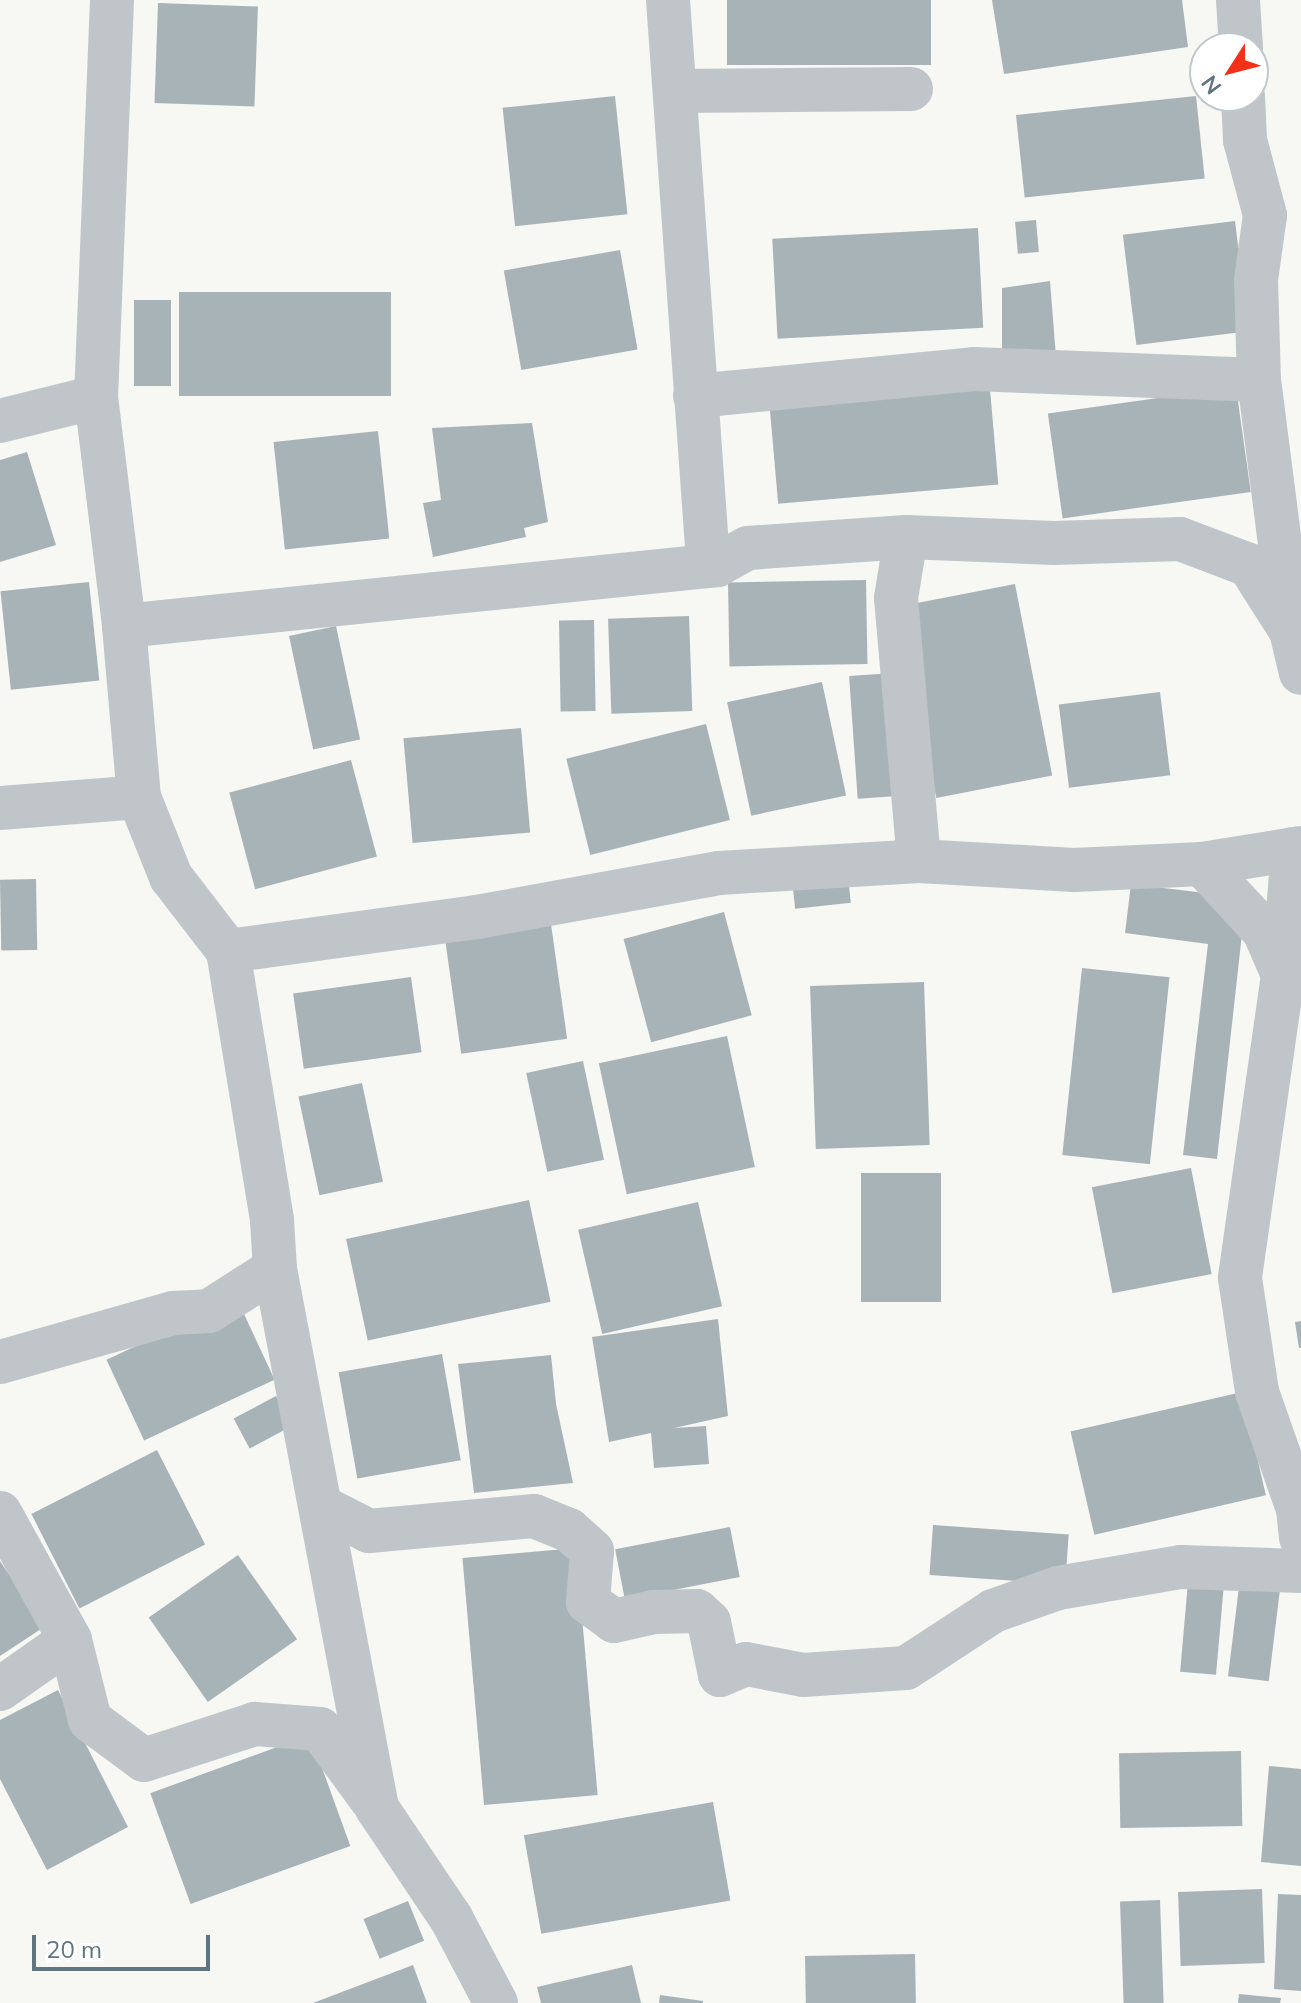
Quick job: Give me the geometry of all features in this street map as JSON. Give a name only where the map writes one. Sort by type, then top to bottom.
[{"type":"street","points":[[112,0],[96,397],[124,626],[139,797],[171,877],[228,951],[272,1220],[275,1269],[377,1808]]},
{"type":"street","points":[[668,0],[707,547],[717,565]]},
{"type":"street","points":[[1238,0],[1240,32]]},
{"type":"street","points":[[676,91],[911,89]]},
{"type":"street","points":[[1244,112],[1245,140],[1265,215],[1256,280],[1259,380],[1291,631],[1301,673]]},
{"type":"street","points":[[695,396],[974,369],[1259,380]]},
{"type":"street","points":[[0,421],[96,397]]},
{"type":"street","points":[[124,626],[717,565],[748,548],[906,537],[1054,543],[1180,539],[1249,565],[1291,631]]},
{"type":"street","points":[[906,537],[896,598],[919,861]]},
{"type":"street","points":[[0,808],[139,797]]},
{"type":"street","points":[[228,951],[477,917],[719,873],[919,861],[1074,870],[1202,864],[1297,849],[1283,975],[1240,1278],[1257,1392],[1298,1509],[1301,1538]]},
{"type":"street","points":[[1202,864],[1264,931],[1283,975]]},
{"type":"street","points":[[0,1362],[173,1313],[209,1311],[275,1269]]},
{"type":"street","points":[[322,1507],[369,1531],[534,1516],[569,1530],[592,1551],[588,1602],[614,1621],[654,1612],[697,1611],[709,1622],[720,1675],[746,1664],[803,1675],[906,1668],[993,1611],[1058,1588],[1181,1567],[1301,1571]]},
{"type":"street","points":[[0,1513],[70,1640],[90,1720],[144,1760],[255,1724],[320,1729],[451,1918],[496,2003]]},
{"type":"street","points":[[0,1689],[70,1640]]},
{"type":"building","points":[[727,0],[931,0],[931,65],[727,65]]},
{"type":"building","points":[[992,0],[1182,0],[1188,47],[1004,74]]},
{"type":"building","points":[[158,3],[258,6],[254,106],[155,103]]},
{"type":"building","points":[[615,96],[627,214],[515,226],[503,108]]},
{"type":"building","points":[[1189,97],[1189,112],[1198,112],[1205,179],[1025,197],[1016,115]]},
{"type":"building","points":[[1036,220],[1039,252],[1018,254],[1015,222]]},
{"type":"building","points":[[1235,221],[1249,331],[1136,345],[1123,235]]},
{"type":"building","points":[[978,228],[983,328],[778,339],[772,239]]},
{"type":"building","points":[[620,250],[638,349],[521,370],[504,270]]},
{"type":"building","points":[[1050,281],[1057,370],[1002,363],[1002,288]]},
{"type":"building","points":[[179,292],[391,292],[391,396],[179,396]]},
{"type":"building","points":[[134,300],[171,300],[171,386],[134,386]]},
{"type":"building","points":[[989,378],[998,485],[778,504],[769,397]]},
{"type":"building","points":[[1236,387],[1251,492],[1063,518],[1048,413]]},
{"type":"building","points":[[532,423],[548,522],[524,528],[526,537],[433,557],[423,503],[441,500],[432,428]]},
{"type":"building","points":[[378,431],[389,538],[285,549],[274,442]]},
{"type":"building","points":[[27,452],[56,545],[0,562],[0,460]]},
{"type":"building","points":[[866,580],[867,664],[729,666],[728,582]]},
{"type":"building","points":[[89,582],[99,680],[11,690],[0,591]]},
{"type":"building","points":[[1015,584],[1052,775],[936,798],[899,607]]},
{"type":"building","points":[[689,616],[692,711],[611,714],[608,619]]},
{"type":"building","points":[[594,620],[596,711],[561,712],[559,621]]},
{"type":"building","points":[[336,626],[360,739],[313,749],[289,636]]},
{"type":"building","points":[[893,673],[902,796],[858,799],[849,676]]},
{"type":"building","points":[[822,682],[846,795],[751,816],[727,702]]},
{"type":"building","points":[[1160,692],[1170,775],[1069,788],[1059,704]]},
{"type":"building","points":[[706,724],[730,820],[590,855],[566,759]]},
{"type":"building","points":[[521,728],[530,833],[413,843],[403,738]]},
{"type":"building","points":[[351,760],[377,857],[255,889],[229,793]]},
{"type":"building","points":[[848,876],[851,903],[795,909],[792,882]]},
{"type":"building","points":[[36,879],[37,950],[1,951],[0,880]]},
{"type":"building","points":[[1131,884],[1246,898],[1217,1159],[1183,1155],[1208,944],[1125,933]]},
{"type":"building","points":[[724,912],[752,1015],[651,1042],[624,939]]},
{"type":"building","points":[[551,924],[567,1039],[461,1054],[445,939]]},
{"type":"building","points":[[1082,968],[1170,977],[1150,1164],[1062,1155]]},
{"type":"building","points":[[411,977],[422,1052],[304,1069],[293,994]]},
{"type":"building","points":[[924,982],[930,1145],[816,1149],[810,986]]},
{"type":"building","points":[[727,1036],[755,1167],[627,1194],[599,1063]]},
{"type":"building","points":[[583,1061],[604,1160],[547,1172],[526,1073]]},
{"type":"building","points":[[362,1083],[383,1182],[319,1195],[298,1097]]},
{"type":"building","points":[[1191,1168],[1212,1274],[1112,1293],[1092,1187]]},
{"type":"building","points":[[861,1173],[941,1173],[941,1302],[861,1302]]},
{"type":"building","points":[[529,1200],[551,1302],[368,1341],[346,1239]]},
{"type":"building","points":[[698,1202],[722,1306],[602,1334],[578,1230]]},
{"type":"building","points":[[237,1299],[275,1380],[144,1441],[106,1360]]},
{"type":"building","points":[[718,1319],[728,1416],[674,1428],[706,1426],[709,1464],[654,1468],[651,1433],[609,1442],[592,1337]]},
{"type":"building","points":[[1301,1321],[1301,1348],[1299,1348],[1295,1322]]},
{"type":"building","points":[[442,1354],[461,1460],[357,1479],[339,1372]]},
{"type":"building","points":[[551,1355],[556,1404],[573,1483],[474,1493],[458,1364]]},
{"type":"building","points":[[1242,1392],[1266,1495],[1094,1535],[1071,1432]]},
{"type":"building","points":[[276,1396],[292,1426],[250,1449],[234,1419]]},
{"type":"building","points":[[157,1450],[205,1544],[79,1608],[31,1514]]},
{"type":"building","points":[[933,1525],[1069,1534],[1065,1584],[930,1575]]},
{"type":"building","points":[[730,1527],[740,1577],[625,1599],[615,1549]]},
{"type":"building","points":[[576,1548],[598,1795],[484,1805],[462,1558]]},
{"type":"building","points":[[238,1555],[297,1639],[208,1702],[149,1618]]},
{"type":"building","points":[[0,1561],[44,1627],[0,1656]]},
{"type":"building","points":[[1188,1582],[1224,1585],[1216,1675],[1180,1672]]},
{"type":"building","points":[[1239,1587],[1280,1592],[1269,1681],[1228,1676]]},
{"type":"building","points":[[58,1690],[128,1827],[47,1870],[0,1779],[0,1720]]},
{"type":"building","points":[[310,1735],[350,1846],[191,1904],[150,1793]]},
{"type":"building","points":[[1241,1751],[1242,1826],[1120,1828],[1119,1753]]},
{"type":"building","points":[[1269,1766],[1301,1769],[1301,1866],[1261,1862]]},
{"type":"building","points":[[713,1802],[730,1900],[541,1934],[524,1835]]},
{"type":"building","points":[[1262,1889],[1265,1963],[1181,1966],[1178,1892]]},
{"type":"building","points":[[1278,1894],[1301,1895],[1301,1991],[1274,1989]]},
{"type":"building","points":[[1160,1900],[1164,2003],[1124,2003],[1120,1901]]},
{"type":"building","points":[[408,1901],[424,1941],[380,1959],[363,1919]]},
{"type":"building","points":[[915,1954],[916,2003],[806,2003],[805,1956]]},
{"type":"building","points":[[413,1965],[427,2003],[313,2003]]},
{"type":"building","points":[[632,1965],[641,2003],[541,2003],[537,1987]]},
{"type":"building","points":[[1239,1994],[1281,1998],[1280,2003],[1238,2003]]},
{"type":"building","points":[[660,1995],[703,2001],[703,2003],[659,2003]]}]
